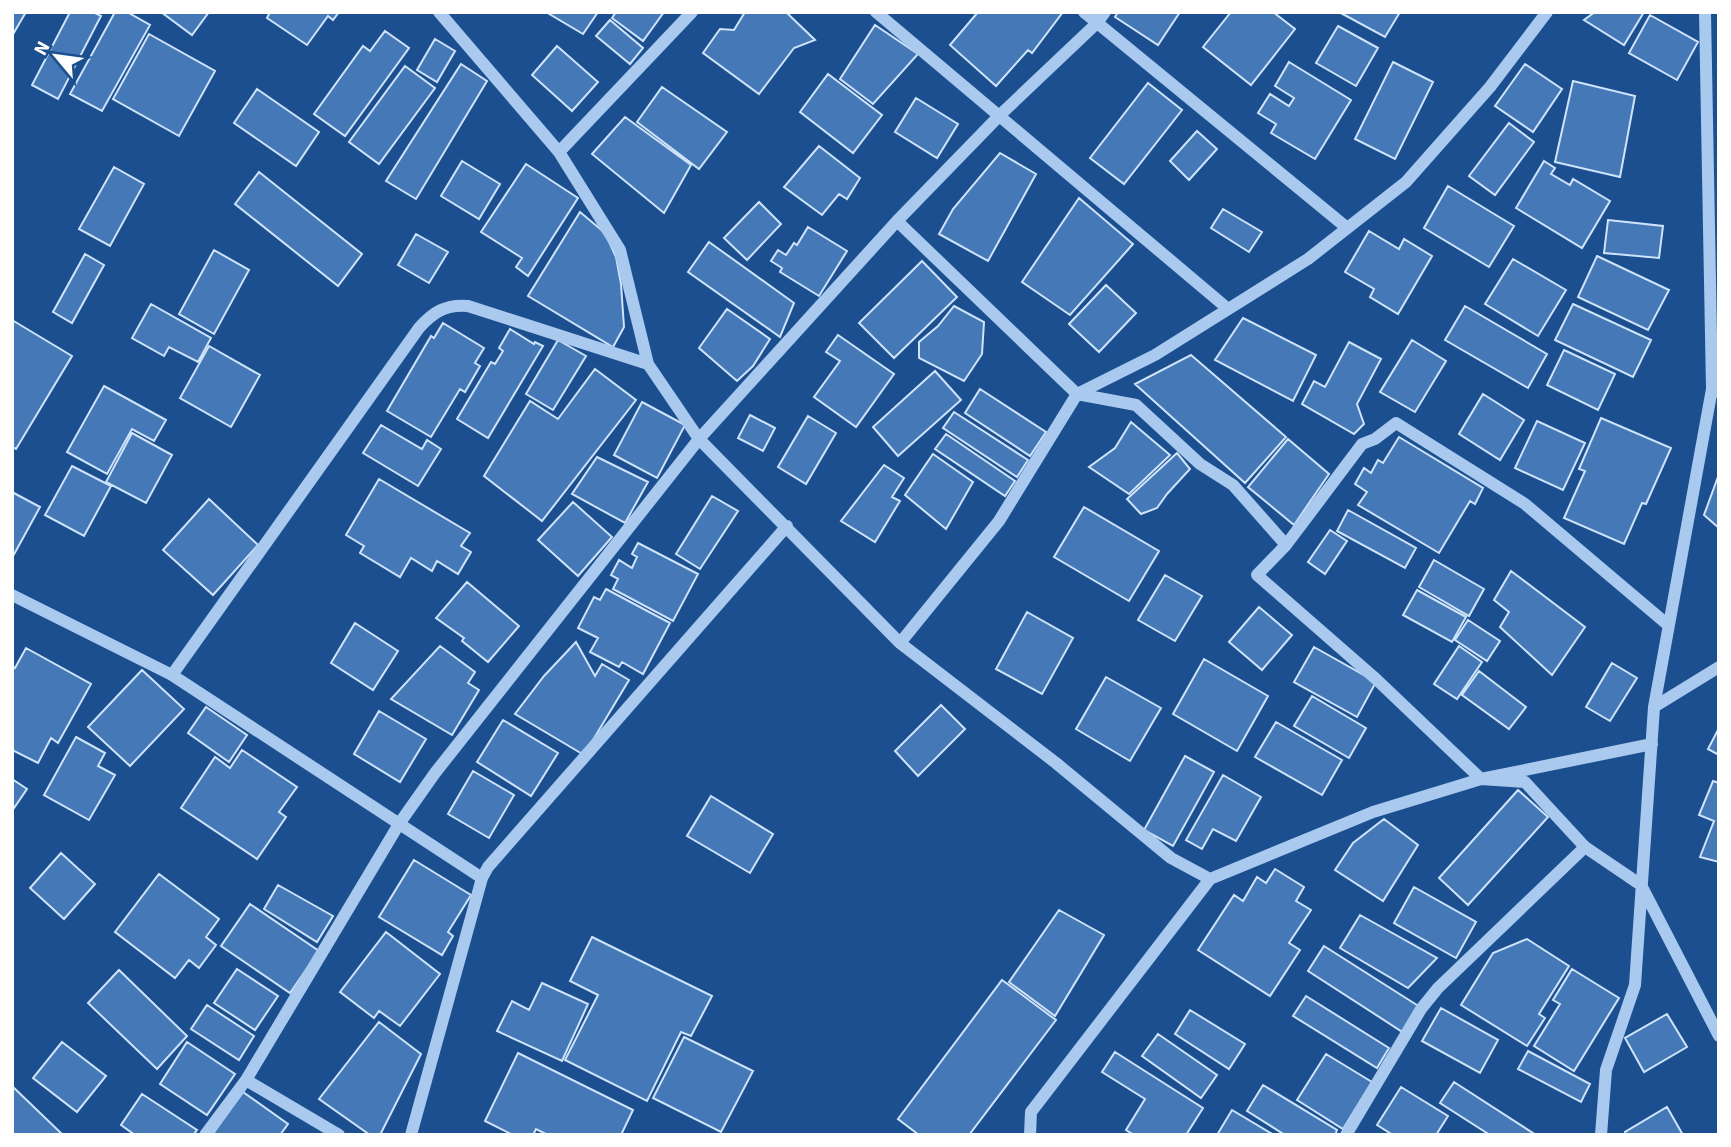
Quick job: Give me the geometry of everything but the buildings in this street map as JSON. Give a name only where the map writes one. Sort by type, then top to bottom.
[{"type":"street","points":[[439,12],[559,152],[620,250],[648,365],[699,439],[900,643],[1056,764],[1171,858],[1210,878]]},
{"type":"street","points":[[559,152],[692,12]]},
{"type":"street","points":[[876,12],[1227,308]]},
{"type":"street","points":[[1084,12],[1101,18],[1346,227]]},
{"type":"street","points":[[900,643],[999,521],[1077,394],[1155,355],[1308,259],[1406,181],[1490,87],[1548,12]]},
{"type":"street","points":[[1601,1135],[1606,1070],[1634,985],[1654,708],[1668,625],[1716,390],[1705,12]]},
{"type":"street","points":[[205,1135],[246,1080],[399,824],[453,747],[699,439],[897,221],[1101,18]]},
{"type":"street","points":[[897,221],[1077,394],[1136,405],[1200,464],[1233,485],[1286,545]]},
{"type":"street","points":[[172,675],[419,328],[439,310],[448,306],[468,306],[648,365]]},
{"type":"street","points":[[1668,625],[1525,504],[1396,423],[1376,439],[1362,444],[1286,545],[1257,575],[1376,679],[1481,779],[1525,782],[1585,847],[1641,885],[1719,1036]]},
{"type":"street","points":[[411,1135],[482,878],[496,855],[787,526]]},
{"type":"street","points":[[12,595],[172,675],[482,878]]},
{"type":"street","points":[[1654,708],[1719,667]]},
{"type":"street","points":[[1030,1135],[1031,1112],[1210,878],[1373,812],[1481,779],[1652,744]]},
{"type":"street","points":[[1346,1135],[1421,1009],[1438,988],[1585,847]]},
{"type":"street","points":[[246,1080],[339,1135]]}]
